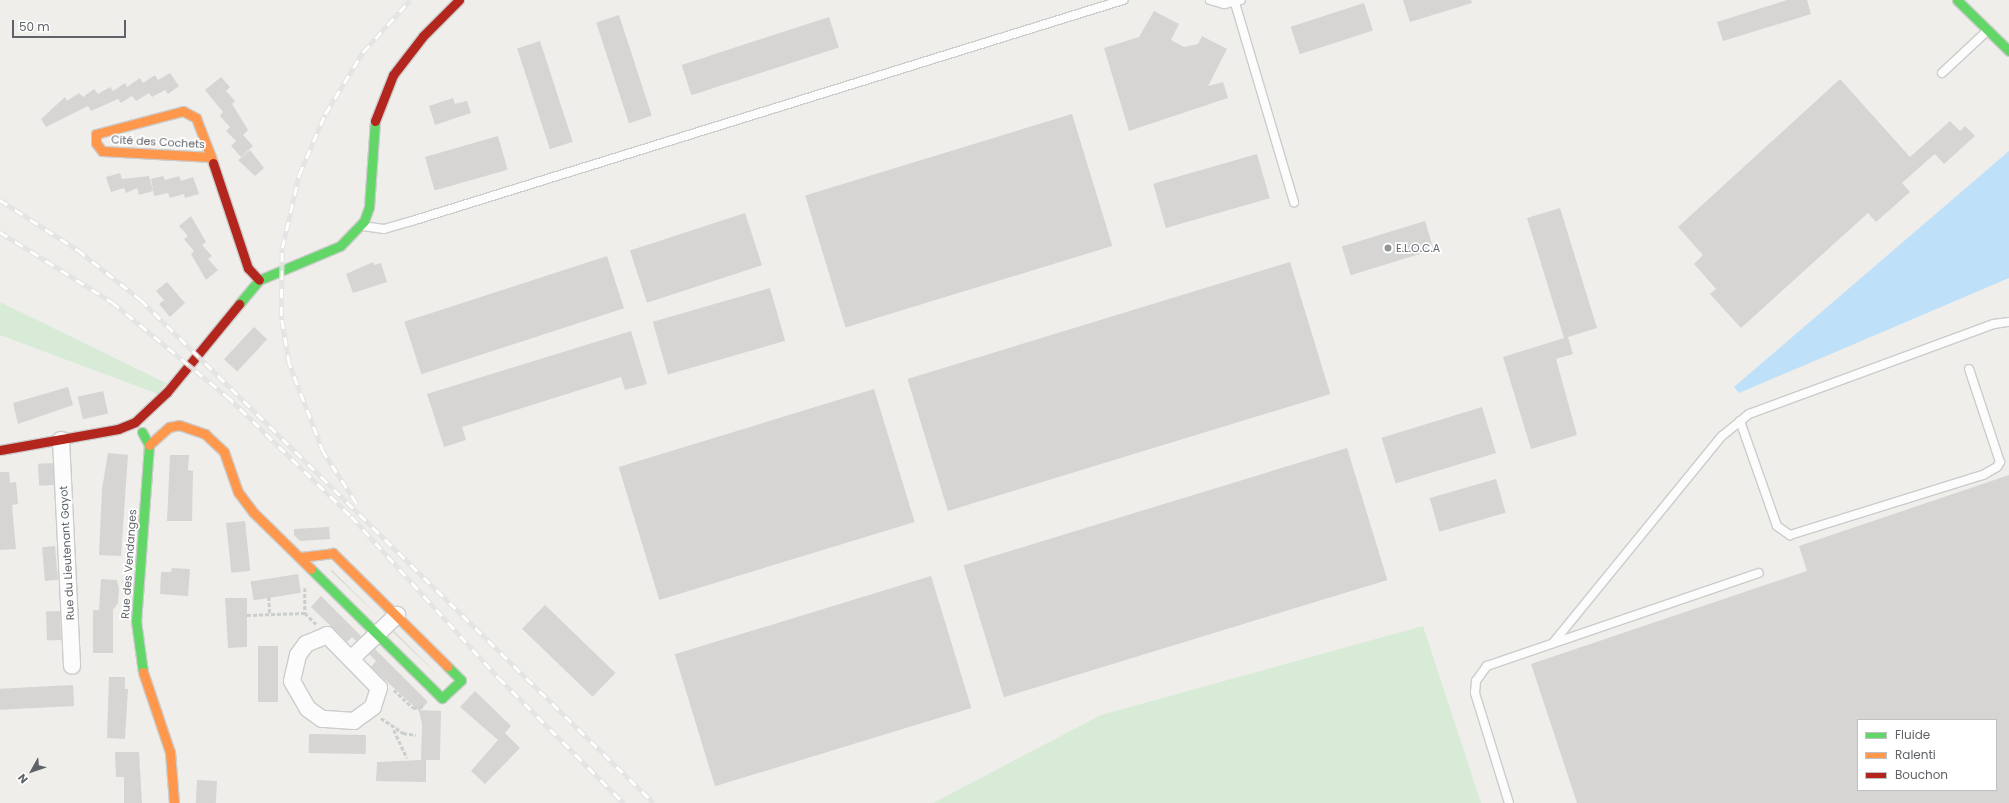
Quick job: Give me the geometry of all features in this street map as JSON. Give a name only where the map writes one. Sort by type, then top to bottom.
[{"type":"street","points":[[0,450],[61,440],[134,422],[167,392],[258,280],[340,246],[361,225],[369,201],[375,119],[393,75],[423,36],[459,0]]},
{"type":"street","points":[[1957,0],[2009,51]]},
{"type":"street","name":"Cité des Cochets","points":[[211,157],[102,151],[96,143],[96,134],[183,112],[196,118],[211,157],[248,268],[258,280]]},
{"type":"street","points":[[134,422],[149,445],[169,427],[179,425],[205,434],[224,452],[244,502],[301,557],[312,573],[442,698],[461,680],[457,673],[333,553],[301,557]]},
{"type":"street","name":"Rue du Lieutenant Gayot","points":[[61,440],[72,666]]},
{"type":"street","name":"Rue des Vendanges","points":[[149,445],[136,621],[140,662],[170,752],[174,803]]},
{"type":"street","points":[[351,659],[397,615]]},
{"type":"street","points":[[326,636],[351,659],[379,688],[370,710],[354,721],[322,719],[308,709],[292,681],[298,655],[316,638],[326,636]]},
{"type":"lane","points":[[361,225],[384,229],[1123,0]]},
{"type":"lane","points":[[1210,0],[1238,1],[1294,202]]},
{"type":"lane","points":[[1942,73],[1987,30]]},
{"type":"lane","points":[[1553,643],[1722,436],[1740,421],[1757,411],[1994,324],[2009,322]]},
{"type":"lane","points":[[1740,421],[1776,526],[1790,535],[1983,475],[1997,467],[2000,462],[1970,369]]},
{"type":"lane","points":[[1509,803],[1475,693],[1476,680],[1487,666],[1759,573]]},
{"type":"path","points":[[269,597],[270,614]]},
{"type":"path","points":[[248,615],[305,612]]},
{"type":"path","points":[[379,688],[386,682],[413,708],[431,705],[442,698]]},
{"type":"path","points":[[370,710],[392,728],[416,735]]},
{"type":"path","points":[[392,728],[407,758]]},
{"type":"green space","points":[[0,302],[166,383],[158,394],[0,335]]},
{"type":"green space","points":[[1423,626],[1481,803],[933,803],[1101,715]]},
{"type":"water","points":[[2009,151],[2009,278],[1739,393],[1734,387]]},
{"type":"building","points":[[1403,0],[1471,0],[1472,3],[1410,22]]},
{"type":"building","points":[[1787,0],[1807,0],[1811,14],[1723,41],[1717,22]]},
{"type":"building","points":[[1364,3],[1373,31],[1300,54],[1291,27]]},
{"type":"building","points":[[1154,11],[1179,24],[1171,40],[1184,47],[1198,44],[1202,36],[1227,49],[1208,86],[1223,82],[1228,98],[1129,131],[1104,48],[1139,37]]},
{"type":"building","points":[[619,15],[652,116],[629,123],[596,22]]},
{"type":"building","points":[[829,17],[839,47],[691,95],[682,65]]},
{"type":"building","points":[[540,41],[573,142],[550,149],[517,48]]},
{"type":"building","points":[[170,73],[179,86],[168,94],[165,90],[152,97],[149,93],[136,101],[132,96],[121,103],[118,99],[91,111],[88,106],[46,127],[41,119],[65,97],[67,101],[79,93],[83,97],[94,89],[98,94],[110,87],[113,91],[125,83],[127,87],[140,78],[143,83],[155,75],[158,80]]},
{"type":"building","points":[[221,77],[230,87],[226,91],[235,101],[232,104],[248,130],[243,135],[253,146],[241,157],[231,146],[236,141],[226,131],[230,127],[220,116],[223,112],[205,90]]},
{"type":"building","points":[[1840,79],[1910,157],[1950,121],[1960,131],[1965,126],[1975,136],[1944,164],[1935,154],[1930,158],[1902,183],[1910,192],[1876,222],[1868,213],[1741,328],[1710,294],[1716,289],[1694,264],[1703,255],[1678,227]]},
{"type":"building","points":[[453,98],[455,104],[467,101],[471,113],[435,125],[429,106]]},
{"type":"building","points":[[1072,114],[1112,246],[846,328],[805,196]]},
{"type":"building","points":[[498,136],[508,170],[435,191],[425,157]]},
{"type":"building","points":[[250,150],[264,168],[255,176],[238,160]]},
{"type":"building","points":[[1257,154],[1270,198],[1166,228],[1153,184]]},
{"type":"building","points":[[120,173],[122,179],[149,176],[153,191],[139,195],[137,188],[126,193],[124,188],[111,192],[106,177]]},
{"type":"building","points":[[163,176],[165,180],[179,176],[181,181],[193,177],[199,194],[185,198],[184,194],[170,198],[168,193],[154,196],[151,179]]},
{"type":"building","points":[[1560,208],[1597,328],[1568,337],[1573,354],[1556,359],[1577,435],[1531,449],[1503,357],[1564,338],[1527,218]]},
{"type":"building","points":[[745,213],[762,265],[647,303],[630,250]]},
{"type":"building","points":[[191,216],[206,242],[202,245],[212,256],[208,259],[218,270],[206,280],[191,254],[194,251],[184,239],[188,236],[179,226]]},
{"type":"building","name":"E.L.O.C.A","points":[[1425,221],[1434,250],[1351,275],[1342,246]]},
{"type":"building","points":[[607,256],[624,308],[421,374],[404,322]]},
{"type":"building","points":[[373,262],[374,265],[381,263],[387,282],[353,293],[346,274]]},
{"type":"building","points":[[1290,262],[1330,394],[948,511],[907,379]]},
{"type":"building","points":[[167,282],[185,303],[170,317],[159,304],[164,300],[156,291]]},
{"type":"building","points":[[770,288],[785,341],[668,374],[653,322]]},
{"type":"building","points":[[254,327],[267,339],[237,371],[224,359]]},
{"type":"building","points":[[631,331],[647,384],[625,390],[621,377],[462,427],[466,440],[444,447],[427,394]]},
{"type":"building","points":[[68,387],[73,405],[18,424],[13,403]]},
{"type":"building","points":[[874,389],[915,522],[659,600],[619,467]]},
{"type":"building","points":[[103,391],[108,413],[83,419],[78,397]]},
{"type":"building","points":[[1482,407],[1496,453],[1396,484],[1382,438]]},
{"type":"building","points":[[1347,448],[1387,580],[1004,697],[964,565]]},
{"type":"building","points":[[108,453],[128,455],[121,556],[99,555],[102,489]]},
{"type":"building","points":[[170,455],[189,455],[188,470],[193,471],[192,521],[167,521]]},
{"type":"building","points":[[53,463],[54,485],[39,486],[38,464]]},
{"type":"building","points":[[0,472],[9,472],[10,483],[16,482],[18,504],[12,505],[16,549],[0,550]]},
{"type":"building","points":[[2009,475],[2009,803],[1577,803],[1531,664],[1807,571],[1799,546]]},
{"type":"building","points":[[1496,479],[1506,513],[1439,532],[1430,498]]},
{"type":"building","points":[[245,521],[250,571],[231,573],[226,523]]},
{"type":"building","points":[[329,527],[330,539],[300,541],[294,535],[294,529]]},
{"type":"building","points":[[55,546],[58,580],[45,581],[42,547]]},
{"type":"building","points":[[172,568],[190,569],[188,596],[160,594],[161,572],[171,572]]},
{"type":"building","points":[[332,570],[380,618],[331,571]]},
{"type":"building","points":[[298,574],[301,593],[254,600],[251,582]]},
{"type":"building","points":[[931,576],[971,708],[715,786],[675,654]]},
{"type":"building","points":[[101,579],[117,580],[119,589],[118,603],[113,610],[113,653],[93,653],[93,610],[99,610]]},
{"type":"building","points":[[321,596],[361,636],[356,641],[352,637],[347,642],[311,607]]},
{"type":"building","points":[[225,598],[247,598],[247,647],[228,648]]},
{"type":"building","points":[[545,605],[615,673],[593,697],[522,629]]},
{"type":"building","points":[[46,611],[60,611],[61,640],[47,640]]},
{"type":"building","points":[[394,631],[443,680],[393,632]]},
{"type":"building","points":[[258,646],[278,646],[278,702],[258,702]]},
{"type":"building","points":[[375,649],[428,702],[420,710],[441,711],[440,760],[426,760],[426,782],[376,781],[377,762],[421,760],[422,724],[419,711],[371,667],[376,661],[369,654]]},
{"type":"building","points":[[109,677],[125,677],[125,689],[128,689],[125,739],[107,738]]},
{"type":"building","points":[[73,685],[74,706],[0,710],[0,689]]},
{"type":"building","points":[[475,691],[511,726],[505,733],[520,748],[485,784],[471,771],[498,740],[460,707]]},
{"type":"building","points":[[309,734],[366,735],[366,754],[309,753]]},
{"type":"building","points":[[115,752],[139,752],[142,803],[124,803],[124,777],[116,777]]},
{"type":"building","points":[[197,780],[217,781],[216,803],[196,803]]},
{"type":"railway","points":[[356,503],[323,452],[289,364],[281,316],[282,248],[299,175],[325,114],[363,52],[410,0]]},
{"type":"railway","points":[[0,200],[78,250],[141,300],[654,803]]},
{"type":"railway","points":[[0,232],[112,302],[227,396],[351,516],[499,678],[624,803]]},
{"type":"traffic: fast","points":[[1957,0],[2009,51]]},
{"type":"traffic: fast","points":[[239,304],[259,280],[340,246],[364,221],[369,207],[375,121]]},
{"type":"traffic: fast","points":[[142,432],[149,445],[136,621],[143,672]]},
{"type":"traffic: fast","points":[[311,569],[442,698],[461,680],[447,666]]},
{"type":"traffic: slow","points":[[211,157],[102,151],[96,143],[96,134],[183,111],[196,118],[211,157],[213,163]]},
{"type":"traffic: slow","points":[[149,445],[169,427],[179,425],[205,434],[224,452],[238,492],[253,512],[311,569]]},
{"type":"traffic: slow","points":[[301,557],[333,553],[447,666]]},
{"type":"traffic: slow","points":[[143,672],[170,752],[174,803]]},
{"type":"traffic: jam","points":[[375,121],[393,75],[423,36],[459,0]]},
{"type":"traffic: jam","points":[[213,163],[248,268],[259,280]]},
{"type":"traffic: jam","points":[[0,450],[118,429],[135,422],[167,392],[239,304]]},
{"type":"place","name":"E.L.O.C.A","points":[[1388,248]]}]
